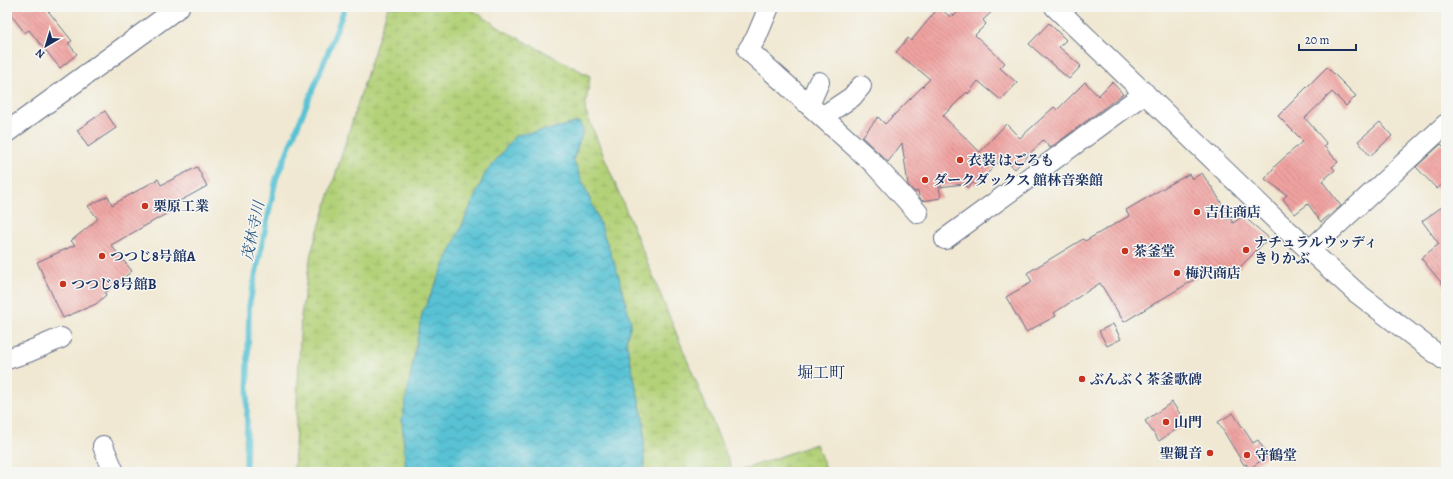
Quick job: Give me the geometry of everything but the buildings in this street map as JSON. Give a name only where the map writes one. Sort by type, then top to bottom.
[{"type":"street","points":[[7,132],[179,7]]},
{"type":"street","points":[[769,7],[756,38],[748,50],[872,162],[918,213]]},
{"type":"street","points":[[1055,7],[1271,216],[1357,293],[1446,361]]},
{"type":"street","points":[[816,111],[819,82]]},
{"type":"street","points":[[816,111],[852,97],[861,86]]},
{"type":"street","points":[[945,239],[1145,93]]},
{"type":"street","points":[[1310,251],[1446,124]]},
{"type":"street","points":[[8,355],[61,338]]},
{"type":"street","points":[[103,446],[114,472]]},
{"type":"green space","points":[[388,7],[468,7],[503,30],[590,76],[585,110],[733,472],[644,472],[644,423],[626,341],[631,323],[598,218],[573,160],[583,131],[579,122],[552,129],[402,420],[406,472],[294,472],[301,315],[311,253]]},
{"type":"green space","points":[[816,444],[827,472],[736,472]]},
{"type":"water","points":[[579,122],[583,131],[573,160],[598,218],[620,280],[631,323],[626,341],[644,423],[644,472],[406,472],[402,420],[422,314],[485,174],[516,135],[552,129]]},
{"type":"waterway","name":"茂林寺川","points":[[246,472],[249,306],[276,179],[345,7]]},
{"type":"place","name":"衣装 はごろも","points":[[960,160]]},
{"type":"place","name":"ダークダックス 館林音楽館","points":[[925,180]]},
{"type":"place","name":"栗原工業","points":[[145,206]]},
{"type":"place","name":"吉住商店","points":[[1197,212]]},
{"type":"place","name":"ナチュラルウッディ きりかぶ","points":[[1246,250]]},
{"type":"place","name":"茶釜堂","points":[[1125,251]]},
{"type":"place","name":"つつじ8号館A","points":[[102,256]]},
{"type":"place","name":"梅沢商店","points":[[1177,273]]},
{"type":"place","name":"つつじ8号館B","points":[[63,284]]},
{"type":"place","name":"ぶんぶく茶釜歌碑","points":[[1082,379]]},
{"type":"place","name":"山門","points":[[1166,422]]},
{"type":"place","name":"聖観音","points":[[1210,453]]},
{"type":"place","name":"守鶴堂","points":[[1247,455]]},
{"type":"district","name":"堀工町","points":[[821,372]]}]
